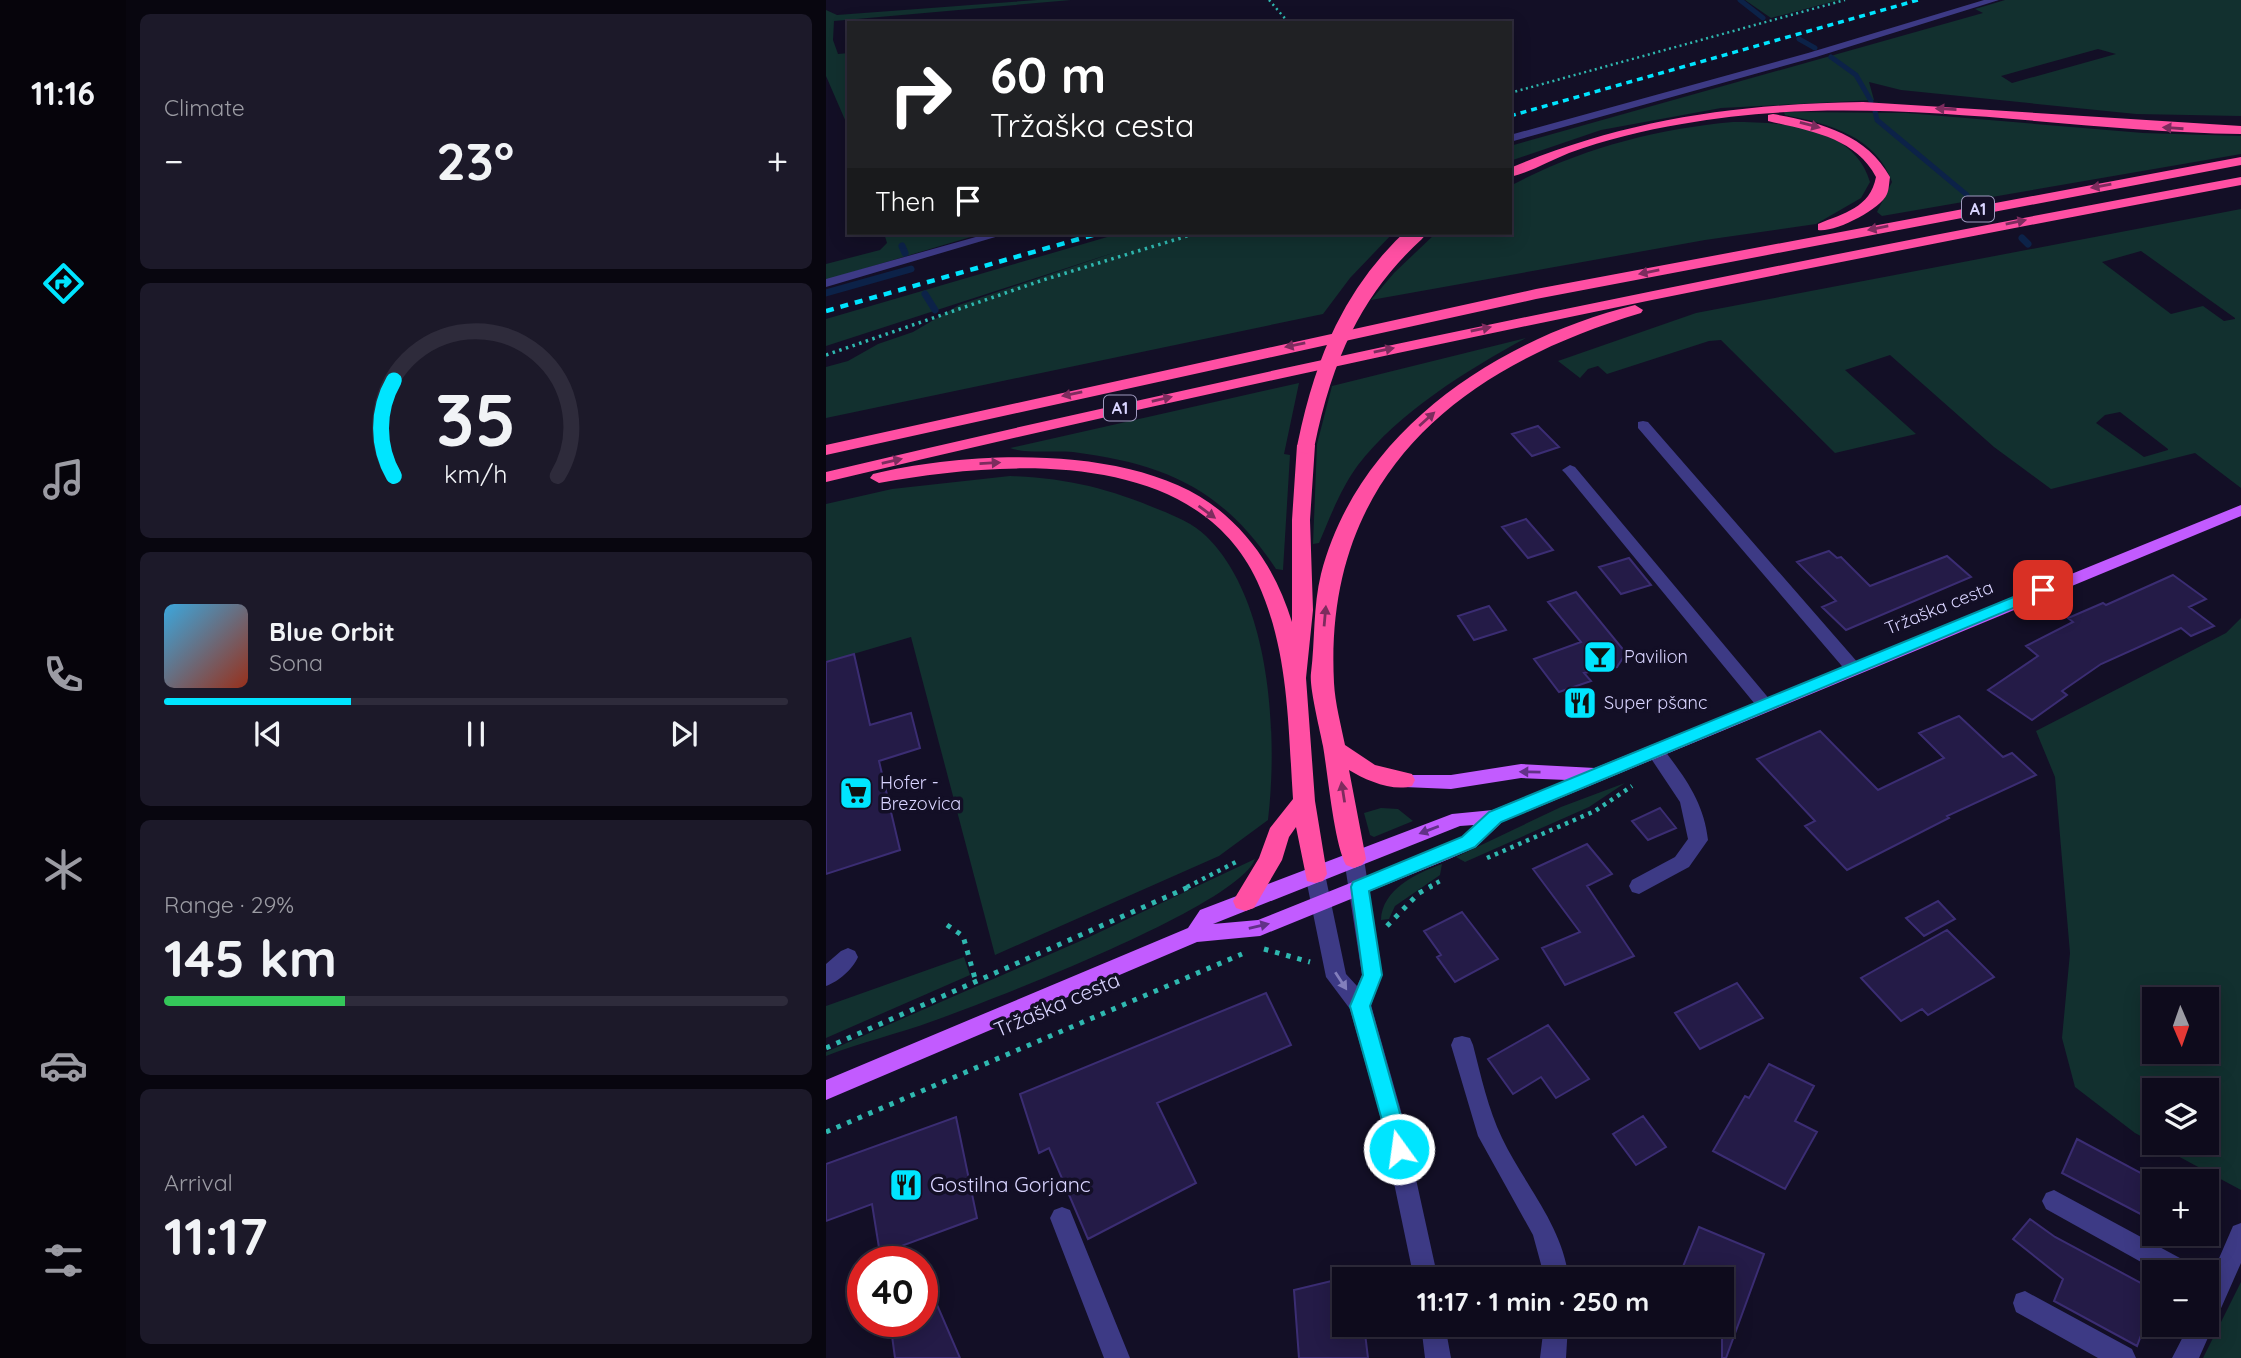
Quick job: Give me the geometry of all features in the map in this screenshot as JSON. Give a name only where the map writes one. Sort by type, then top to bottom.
[{"type":"highway","points":[[1513,172],[1611,137],[1694,119],[1779,108],[1875,106],[1981,111],[2175,129],[2241,130]]},
{"type":"highway","points":[[1694,119],[1757,117],[1795,121],[1829,130],[1868,153],[1881,171],[1883,182],[1875,200],[1841,222],[1751,242],[1716,259]]},
{"type":"highway","name":"A1","points":[[826,450],[1262,352],[1716,259],[2241,161]]},
{"type":"highway","name":"A1","points":[[826,477],[1241,381],[1756,272],[2241,181]]},
{"type":"highway","points":[[1315,874],[1304,801],[1296,678],[1303,610],[1301,520],[1306,445],[1323,370],[1349,311],[1375,274],[1414,235]]},
{"type":"highway","points":[[1324,685],[1327,595],[1340,547],[1354,515],[1379,472],[1423,422],[1499,366],[1563,333],[1631,310],[1728,288],[1756,272]]},
{"type":"highway","points":[[826,490],[902,473],[993,462],[1060,464],[1124,474],[1158,484],[1206,510],[1238,537],[1253,556],[1274,600],[1296,678]]},
{"type":"highway","points":[[1303,610],[1324,685],[1354,859]]},
{"type":"highway","points":[[1336,751],[1369,772],[1404,780]]},
{"type":"highway","points":[[1245,901],[1270,860],[1278,835],[1304,801]]},
{"type":"main road","name":"Tržaška cesta","points":[[1195,934],[1207,916],[1459,819],[1495,817],[2241,510]]},
{"type":"main road","points":[[1404,780],[1451,782],[1521,771],[1598,775]]},
{"type":"main road","name":"Tržaška cesta","points":[[826,1090],[1195,934],[1260,928],[1319,904],[1469,842],[1495,817]]},
{"type":"street","points":[[1512,138],[1812,55],[1993,0]]},
{"type":"street","points":[[826,283],[996,235]]},
{"type":"street","points":[[1643,425],[1853,668]]},
{"type":"street","points":[[1570,470],[1765,705]]},
{"type":"street","points":[[1639,886],[1682,862],[1698,840],[1697,813],[1682,786],[1655,751]]},
{"type":"street","points":[[1354,859],[1372,975],[1360,1006]]},
{"type":"street","points":[[1315,874],[1336,978],[1360,1006],[1404,1168],[1424,1267]]},
{"type":"street","points":[[826,977],[848,957]]},
{"type":"street","points":[[1462,1045],[1483,1121],[1496,1149],[1547,1234],[1554,1267]]},
{"type":"street","points":[[2054,1201],[2160,1260]]},
{"type":"street","points":[[1062,1218],[1117,1358]]},
{"type":"street","points":[[2219,1276],[2241,1234]]},
{"type":"street","points":[[2025,1303],[2123,1358]]},
{"type":"street","points":[[1435,1337],[1438,1358]]},
{"type":"street","points":[[1553,1358],[1555,1337]]},
{"type":"street","points":[[2185,1358],[2196,1337]]},
{"type":"path","points":[[1269,0],[1287,21]]},
{"type":"path","points":[[1512,92],[1845,0]]},
{"type":"path","points":[[826,355],[1043,280],[1191,235]]},
{"type":"path","points":[[1480,861],[1595,811],[1639,780],[1655,751]]},
{"type":"path","points":[[826,1048],[1203,880],[1251,852]]},
{"type":"path","points":[[1382,929],[1394,922],[1404,907],[1419,893],[1454,873]]},
{"type":"path","points":[[947,925],[963,936],[976,982]]},
{"type":"path","name":"Tržaška cesta","points":[[826,1132],[1252,950],[1267,949],[1311,962]]},
{"type":"green space","points":[[1037,0],[1071,0],[834,21],[833,40],[838,54],[847,53],[847,124],[826,76],[826,10],[837,15]]},
{"type":"green space","points":[[1745,0],[1839,0],[1771,18]]},
{"type":"green space","points":[[2005,0],[2241,0],[2241,116],[2136,114],[1901,90],[1869,82],[1874,100],[1721,108],[1601,130],[1512,160],[1512,145],[1983,13],[1975,9]],"holes":[[[2098,49],[2116,54],[2012,83],[2001,76]]]},
{"type":"green space","points":[[1784,112],[1906,113],[2143,133],[2241,136],[2241,154],[1882,216],[1877,212],[1892,182],[1875,153],[1863,143],[1834,128],[1785,115]]},
{"type":"green space","points":[[1733,122],[1773,124],[1814,131],[1833,138],[1849,149],[1862,163],[1870,182],[1861,198],[1816,224],[1705,240],[1371,300],[1394,273],[1434,235],[1512,235],[1512,185],[1591,151],[1704,125]]},
{"type":"green space","points":[[2241,209],[2241,488],[2195,453],[2051,489],[1994,447],[1890,355],[1845,370],[1916,434],[1835,453],[1721,340],[1709,341],[1607,374],[1598,366],[1588,369],[1580,378],[1558,361],[1696,313]],"holes":[[[2141,251],[2235,318],[2235,319],[2224,321],[2203,306],[2171,314],[2102,262]],[[2120,412],[2168,449],[2168,450],[2144,457],[2096,423],[2105,415]]]},
{"type":"green space","points":[[885,235],[977,235],[826,280],[826,264],[880,250],[887,243]]},
{"type":"green space","points":[[1114,235],[1391,235],[1350,278],[1323,314],[826,418],[826,367],[848,361],[878,344],[913,332],[959,305],[1122,250],[826,346],[826,319]]},
{"type":"green space","points":[[1526,338],[1458,378],[1393,427],[1358,465],[1341,493],[1319,543],[1313,544],[1317,444],[1332,386]]},
{"type":"green space","points":[[1299,383],[1284,454],[1290,455],[1283,570],[1276,569],[1256,541],[1213,500],[1164,473],[1106,457],[1010,448]]},
{"type":"green space","points":[[1010,476],[1050,479],[1104,490],[1172,515],[1206,536],[1228,563],[1245,595],[1257,631],[1270,709],[1271,786],[1268,820],[1219,856],[995,955],[911,637],[826,662],[826,504],[892,489]]},
{"type":"green space","points":[[2241,618],[2241,1190],[2219,1178],[2219,1169],[2202,1169],[2176,1155],[2219,1155],[2219,1078],[2142,1078],[2142,1137],[2075,1087],[2062,1038],[2070,953],[2055,777],[2036,731],[2226,633]]},
{"type":"green space","points":[[1625,783],[1589,807],[1465,862],[1456,857],[1561,807]]},
{"type":"green space","points":[[1381,808],[1398,809],[1413,821],[1374,837],[1370,835],[1364,813]]},
{"type":"green space","points":[[1255,859],[1239,879],[1205,901],[1109,950],[920,1026],[826,1056],[826,1052],[1085,939]]},
{"type":"green space","points":[[1442,864],[1440,875],[1395,906],[1389,919],[1381,920],[1387,899],[1394,891],[1412,877]]},
{"type":"green space","points":[[964,957],[970,975],[826,1038],[826,1006]]},
{"type":"green space","points":[[2241,1282],[2241,1358],[2203,1358],[2214,1337],[2219,1337],[2219,1326]]},
{"type":"building","points":[[1538,426],[1559,447],[1532,456],[1512,434]]},
{"type":"building","points":[[1526,519],[1553,550],[1528,558],[1502,527]]},
{"type":"building","points":[[1829,551],[1837,558],[1841,557],[1870,586],[1947,556],[1971,577],[1846,630],[1822,607],[1836,601],[1797,562]]},
{"type":"building","points":[[1629,558],[1651,585],[1621,594],[1599,567]]},
{"type":"building","points":[[2173,575],[2206,599],[2189,607],[2214,626],[2191,636],[2181,628],[2101,664],[2062,691],[2067,695],[2032,720],[1988,690],[2038,656],[2026,646],[2073,622],[2068,618],[2103,603],[2106,605]]},
{"type":"building","points":[[1576,592],[1626,653],[1617,667],[1584,673],[1591,681],[1559,692],[1534,659],[1581,642],[1548,602]]},
{"type":"building","points":[[1489,606],[1506,630],[1474,640],[1458,616]]},
{"type":"building","name":"Hofer - Brezovica","points":[[854,654],[870,725],[911,713],[920,748],[879,761],[900,850],[826,874],[826,662]]},
{"type":"building","points":[[1959,716],[2003,757],[2012,753],[2036,775],[1947,816],[1949,818],[1847,870],[1805,826],[1815,821],[1757,759],[1820,731],[1878,790],[1944,758],[1919,733]]},
{"type":"building","points":[[1660,808],[1676,828],[1648,840],[1632,821]]},
{"type":"building","points":[[1587,844],[1612,874],[1587,886],[1634,956],[1565,985],[1542,948],[1580,932],[1533,869]]},
{"type":"building","points":[[1938,901],[1955,919],[1924,936],[1906,918]]},
{"type":"building","points":[[1462,912],[1498,959],[1455,982],[1437,957],[1441,955],[1424,931]]},
{"type":"building","points":[[1947,930],[1994,977],[1928,1015],[1922,1009],[1901,1021],[1861,978]]},
{"type":"building","points":[[1737,983],[1763,1018],[1700,1049],[1675,1013]]},
{"type":"building","points":[[1266,993],[1291,1045],[1157,1103],[1196,1183],[1088,1239],[1049,1148],[1039,1153],[1020,1094]]},
{"type":"building","points":[[1548,1025],[1589,1079],[1556,1098],[1541,1077],[1513,1094],[1488,1059]]},
{"type":"building","points":[[1769,1064],[1814,1086],[1795,1121],[1817,1132],[1785,1189],[1713,1151],[1745,1096],[1749,1098]]},
{"type":"building","points":[[1643,1116],[1666,1147],[1636,1165],[1613,1134]]},
{"type":"building","points":[[956,1117],[977,1218],[902,1246],[879,1246],[872,1204],[826,1221],[826,1164]]},
{"type":"building","points":[[2077,1139],[2142,1174],[2142,1215],[2062,1173]]},
{"type":"building","points":[[2030,1219],[2055,1237],[2142,1284],[2142,1333],[2137,1346],[2054,1301],[2063,1279],[2013,1239]]},
{"type":"building","points":[[1699,1227],[1764,1254],[1734,1336],[1734,1267],[1683,1267]]},
{"type":"building","points":[[1332,1281],[1332,1337],[1365,1337],[1368,1358],[1299,1358],[1294,1290]]},
{"type":"building","points":[[938,1307],[960,1358],[895,1358],[892,1337],[938,1337]]},
{"type":"building","points":[[1722,1337],[1734,1337],[1726,1358],[1722,1358]]},
{"type":"waterway","points":[[1740,0],[1763,18]]},
{"type":"waterway","points":[[1799,39],[1815,48]]},
{"type":"waterway","points":[[1831,57],[1856,75],[1871,101]]},
{"type":"waterway","points":[[1875,111],[1877,120],[1967,195]]},
{"type":"waterway","points":[[2022,238],[2028,244]]},
{"type":"waterway","points":[[902,246],[905,253]]},
{"type":"waterway","points":[[826,293],[911,269]]},
{"type":"waterway","points":[[925,294],[935,310]]},
{"type":"railway","points":[[1512,115],[1918,0]]},
{"type":"railway","points":[[826,311],[1093,235]]},
{"type":"place","name":"Pavilion","points":[[1600,657]]},
{"type":"place","name":"Super pšanc","points":[[1580,703]]},
{"type":"place","name":"Hofer - Brezovica","points":[[856,793]]},
{"type":"place","name":"Gostilna Gorjanc","points":[[906,1185]]},
{"type":"route","points":[[1399,1149],[1360,1006],[1372,975],[1360,887],[1469,842],[1495,817],[2043,590]]}]
